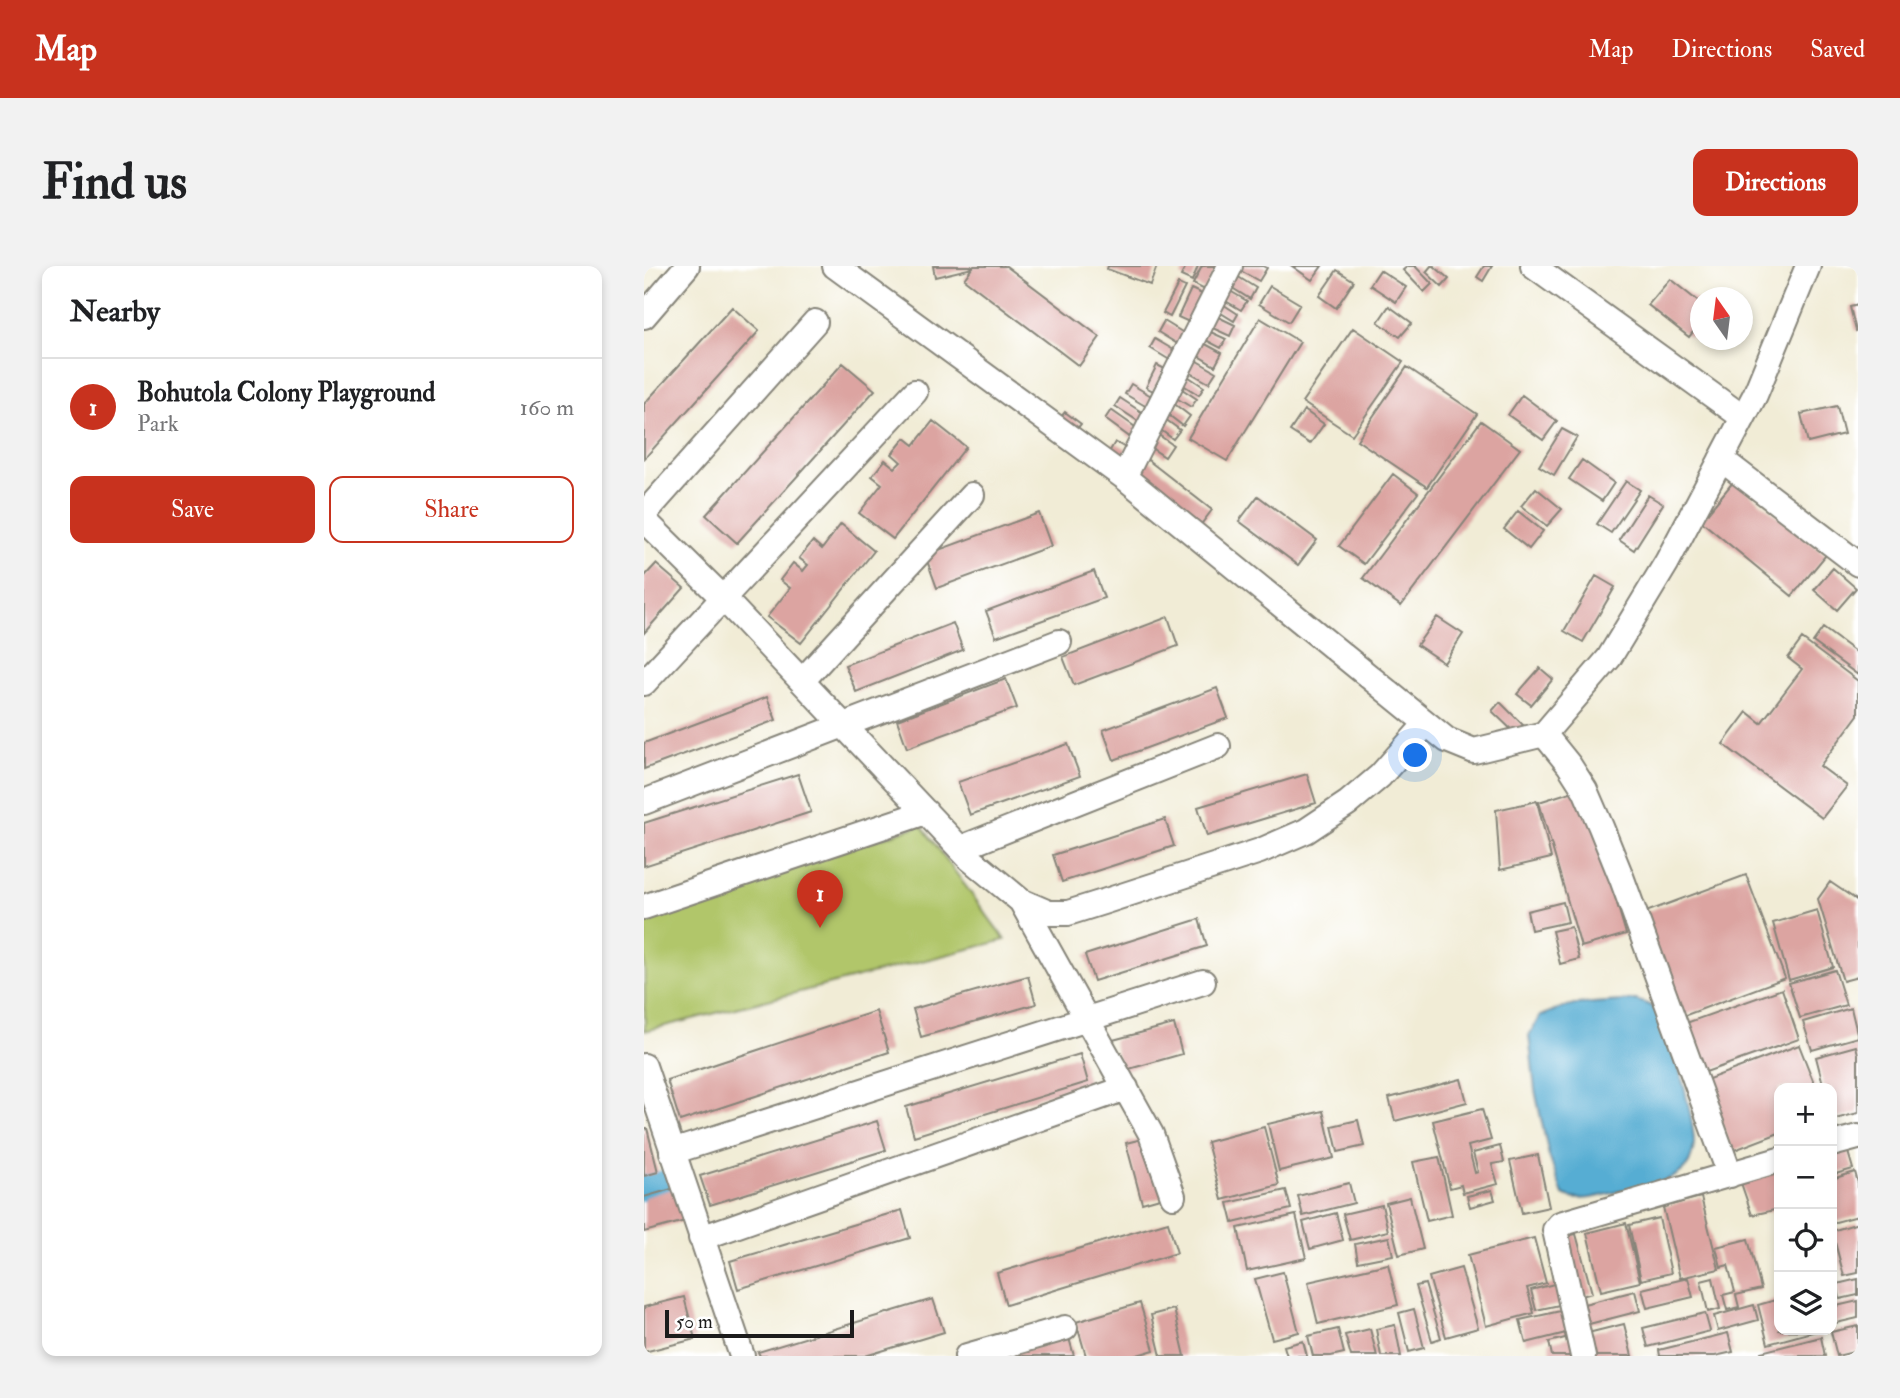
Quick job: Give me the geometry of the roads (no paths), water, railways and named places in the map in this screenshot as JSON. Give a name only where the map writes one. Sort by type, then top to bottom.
[{"type":"street","points":[[644,316],[687,266]]},
{"type":"street","points":[[835,266],[1124,477],[1447,740],[1474,751],[1544,734],[1609,658],[1667,562],[1741,416],[1755,395],[1808,266]]},
{"type":"street","points":[[1124,477],[1230,266]]},
{"type":"street","points":[[1533,266],[1741,416]]},
{"type":"street","points":[[644,514],[815,322]]},
{"type":"street","points":[[644,683],[915,392]]},
{"type":"street","points":[[1721,459],[1858,564]]},
{"type":"street","points":[[802,681],[972,495]]},
{"type":"street","points":[[644,520],[724,599],[969,858],[1021,901],[1049,913],[1069,913],[1260,851],[1307,831],[1348,803],[1380,776],[1426,724]]},
{"type":"street","points":[[644,803],[1059,642]]},
{"type":"street","points":[[1544,734],[1585,790],[1622,879],[1730,1175]]},
{"type":"street","points":[[961,848],[1218,746]]},
{"type":"street","points":[[644,907],[926,812]]},
{"type":"street","points":[[1021,901],[1151,1134],[1173,1196]]},
{"type":"street","points":[[672,1152],[1203,982]]},
{"type":"street","points":[[644,1066],[742,1356]]},
{"type":"street","points":[[701,1238],[1126,1088]]},
{"type":"street","points":[[1583,1356],[1555,1230],[1560,1224],[1774,1162]]},
{"type":"street","points":[[967,1356],[1065,1328]]},
{"type":"water","points":[[1636,1000],[1651,1006],[1658,1015],[1673,1048],[1693,1130],[1691,1159],[1684,1170],[1658,1183],[1592,1198],[1570,1198],[1563,1195],[1549,1156],[1535,1090],[1529,1035],[1540,1016],[1558,1009],[1578,1004]]},
{"type":"waterway","points":[[644,1188],[672,1181]]},
{"type":"place","name":"Bohutola Colony Playground","points":[[820,928]]}]
